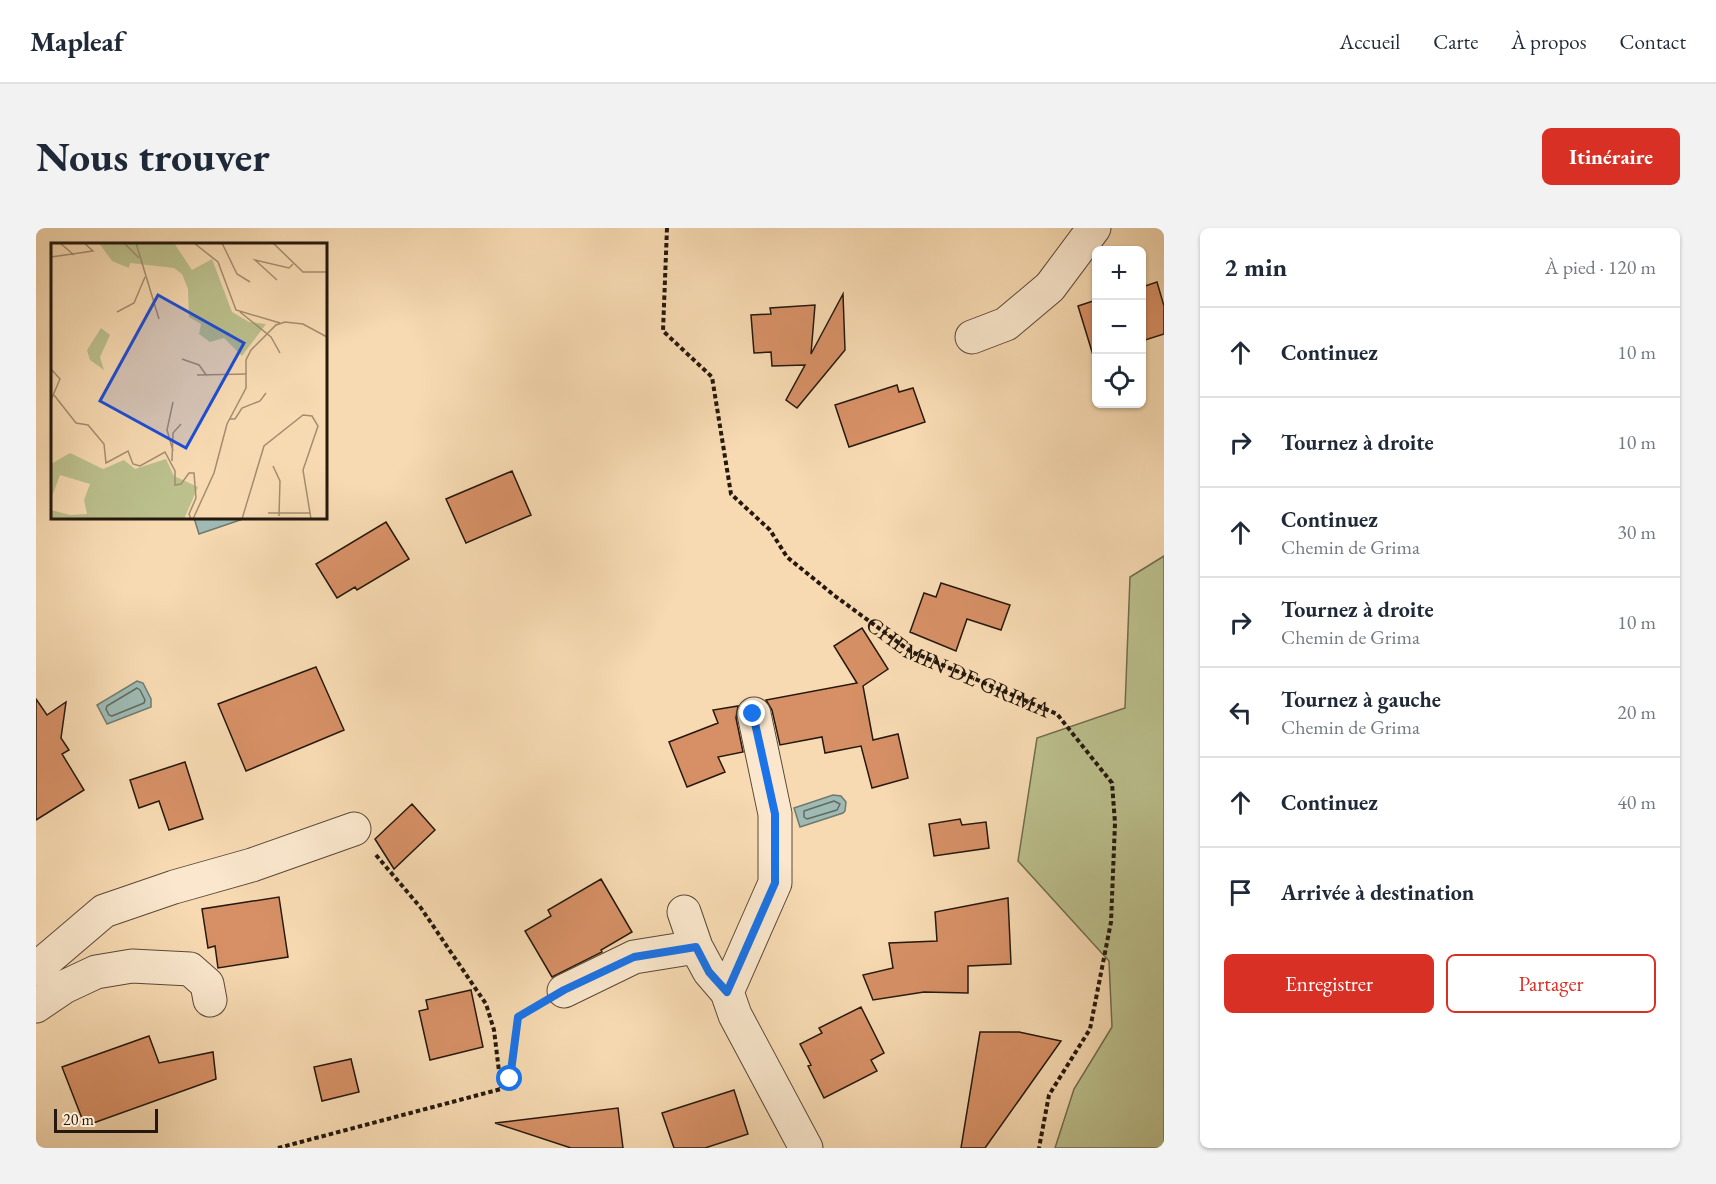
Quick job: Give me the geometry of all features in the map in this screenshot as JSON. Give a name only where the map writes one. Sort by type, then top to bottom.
[{"type":"lane","points":[[972,337],[1006,324],[1050,287],[1094,228]]},
{"type":"lane","points":[[727,992],[775,883],[775,814],[753,714]]},
{"type":"lane","points":[[36,969],[104,911],[174,887],[252,865],[354,829]]},
{"type":"lane","points":[[684,912],[696,947],[709,972],[727,992],[735,1015],[806,1148]]},
{"type":"lane","points":[[564,990],[634,957],[696,947]]},
{"type":"lane","points":[[36,1006],[64,987],[96,972],[132,966],[190,969],[207,984],[210,999]]},
{"type":"path","name":"CHEMIN DE GRIMA","points":[[667,228],[663,331],[712,377],[730,494],[770,530],[787,556],[835,596],[910,651],[1057,714],[1112,783],[1115,823],[1111,921],[1090,1029],[1049,1095],[1039,1148]]},
{"type":"path","points":[[354,829],[422,908],[486,1004],[494,1030],[501,1089]]},
{"type":"path","points":[[278,1148],[501,1089],[510,1079],[518,1017],[564,990]]},
{"type":"green space","points":[[1164,556],[1164,1148],[1055,1148],[1074,1089],[1112,1027],[1109,961],[1018,861],[1037,738],[1125,708],[1130,577]]},
{"type":"water","points":[[194,519],[243,519],[199,534]]},
{"type":"water","points":[[137,681],[143,683],[151,699],[151,707],[107,724],[97,705]]},
{"type":"water","points":[[833,795],[841,796],[846,802],[843,813],[800,827],[794,808]]},
{"type":"building","points":[[1157,282],[1164,306],[1164,334],[1146,340],[1146,300],[1146,286]]},
{"type":"building","points":[[843,294],[845,350],[797,408],[786,400],[805,365],[772,366],[771,352],[754,353],[751,315],[771,314],[770,308],[815,305],[811,354]]},
{"type":"building","points":[[1092,301],[1092,352],[1078,306]]},
{"type":"building","points":[[897,385],[899,392],[913,388],[925,422],[849,447],[835,405]]},
{"type":"building","points":[[512,471],[531,515],[466,543],[446,499]]},
{"type":"building","points":[[386,522],[409,559],[357,590],[355,587],[337,598],[316,564]]},
{"type":"building","points":[[941,583],[1010,605],[1001,630],[967,619],[956,651],[910,632],[924,593],[936,597]]},
{"type":"building","points":[[862,628],[888,669],[863,686],[873,740],[898,734],[908,778],[872,788],[861,746],[825,753],[822,737],[780,745],[772,710],[766,700],[857,683],[834,646]]},
{"type":"building","points":[[316,667],[344,730],[246,771],[218,704]]},
{"type":"building","points":[[36,699],[47,715],[66,702],[61,738],[69,750],[62,754],[84,790],[36,820]]},
{"type":"building","points":[[738,706],[736,718],[743,752],[718,757],[725,772],[687,787],[669,742],[718,723],[713,710]]},
{"type":"building","points":[[185,762],[203,819],[169,830],[159,801],[139,808],[130,780]]},
{"type":"building","points":[[412,804],[435,830],[394,869],[375,839]]},
{"type":"building","points":[[960,819],[962,825],[986,822],[989,848],[934,856],[929,824]]},
{"type":"building","points":[[601,879],[632,932],[601,950],[602,952],[552,977],[525,931],[551,916],[548,910]]},
{"type":"building","points":[[279,897],[288,957],[218,968],[215,946],[208,948],[202,909]]},
{"type":"building","points":[[1008,898],[1011,964],[968,966],[968,993],[924,992],[873,1000],[863,975],[893,968],[889,943],[937,941],[935,912]]},
{"type":"building","points":[[471,990],[483,1047],[430,1060],[419,1011],[428,1009],[426,1000]]},
{"type":"building","points":[[861,1007],[884,1053],[871,1060],[877,1071],[824,1098],[800,1044],[822,1033],[819,1028]]},
{"type":"building","points":[[980,1032],[1019,1032],[1061,1041],[985,1148],[961,1148]]},
{"type":"building","points":[[149,1036],[159,1063],[213,1052],[216,1079],[85,1126],[62,1067]]},
{"type":"building","points":[[351,1059],[359,1092],[322,1101],[314,1067]]},
{"type":"building","points":[[734,1090],[748,1134],[705,1148],[674,1148],[662,1113]]},
{"type":"building","points":[[618,1108],[623,1148],[571,1148],[495,1123]]},
{"type":"route","points":[[510,1079],[518,1017],[564,990],[634,957],[696,947],[709,972],[727,992],[775,883],[775,814],[753,714]]}]
